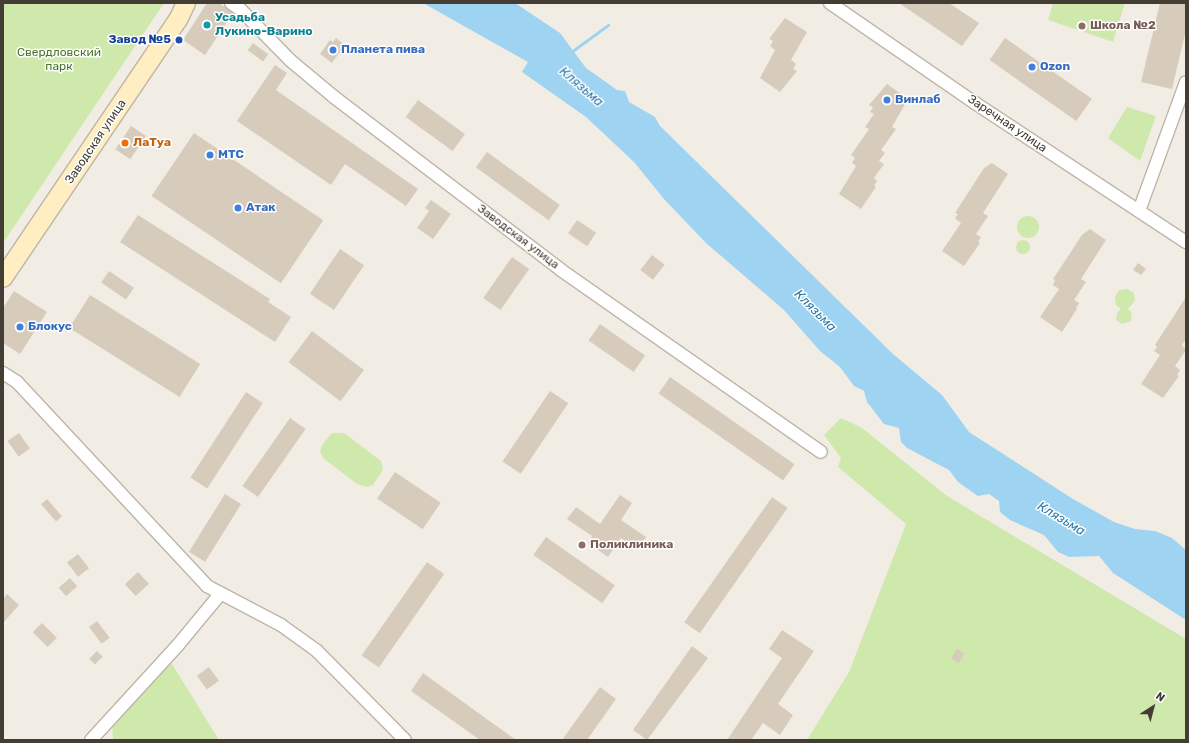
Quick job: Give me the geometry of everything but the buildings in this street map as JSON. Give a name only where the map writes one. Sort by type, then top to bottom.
[{"type":"street","name":"Заводская улица","points":[[3,278],[179,18],[186,3]]},
{"type":"street","name":"Заводская улица","points":[[231,3],[240,9],[291,61],[328,92],[440,178],[561,270],[821,452]]},
{"type":"street","name":"Заречная улица","points":[[830,3],[1186,242]]},
{"type":"street","points":[[1139,211],[1186,82]]},
{"type":"street","points":[[3,373],[17,382],[207,586],[221,592],[281,625],[317,651],[405,740]]},
{"type":"street","points":[[92,740],[178,645],[221,592]]},
{"type":"green space","name":"Свердловский парк","points":[[3,3],[164,3],[3,243]]},
{"type":"green space","points":[[1053,3],[1125,3],[1113,42],[1048,20]]},
{"type":"green space","points":[[1127,107],[1156,116],[1140,161],[1108,138]]},
{"type":"green space","points":[[1028,216],[1036,219],[1039,227],[1036,235],[1028,238],[1020,235],[1017,227],[1020,219]]},
{"type":"green space","points":[[1020,240],[1026,240],[1030,244],[1030,250],[1026,254],[1020,254],[1016,250],[1016,244]]},
{"type":"green space","points":[[1127,289],[1134,293],[1135,301],[1128,309],[1132,313],[1131,321],[1122,324],[1116,320],[1117,313],[1121,309],[1116,305],[1115,297],[1119,290]]},
{"type":"green space","points":[[841,418],[862,428],[947,496],[1186,639],[1186,740],[807,740],[849,672],[906,524],[838,467],[841,458],[824,435]]},
{"type":"green space","points":[[332,433],[344,433],[381,461],[383,470],[373,485],[366,487],[357,484],[323,458],[320,452],[322,445]]},
{"type":"green space","points":[[172,664],[219,740],[113,740],[112,724],[156,672]]},
{"type":"water","name":"Клязьма","points":[[423,3],[515,3],[560,33],[586,68],[617,90],[625,91],[629,102],[655,117],[660,126],[893,354],[942,395],[969,432],[1073,499],[1114,522],[1135,529],[1155,531],[1172,538],[1186,550],[1186,620],[1113,573],[1099,556],[1069,557],[1058,552],[1044,535],[1010,520],[1000,512],[999,501],[989,494],[978,496],[958,482],[949,470],[907,448],[901,442],[899,428],[884,424],[867,402],[864,391],[854,386],[840,367],[820,351],[784,310],[706,243],[664,199],[634,162],[586,117],[522,72],[528,62]]},
{"type":"waterway","points":[[571,52],[608,25]]},
{"type":"place","name":"Усадьба Лукино-Варино","points":[[207,25]]},
{"type":"place","name":"Школа №2","points":[[1082,26]]},
{"type":"place","name":"Завод №5","points":[[179,40]]},
{"type":"place","name":"Планета пива","points":[[333,50]]},
{"type":"place","name":"Ozon","points":[[1032,67]]},
{"type":"place","name":"Винлаб","points":[[887,100]]},
{"type":"place","name":"ЛаТуа","points":[[125,143]]},
{"type":"place","name":"МТС","points":[[210,155]]},
{"type":"place","name":"Атак","points":[[238,208]]},
{"type":"place","name":"Блокус","points":[[20,327]]},
{"type":"place","name":"Поликлиника","points":[[582,545]]}]
